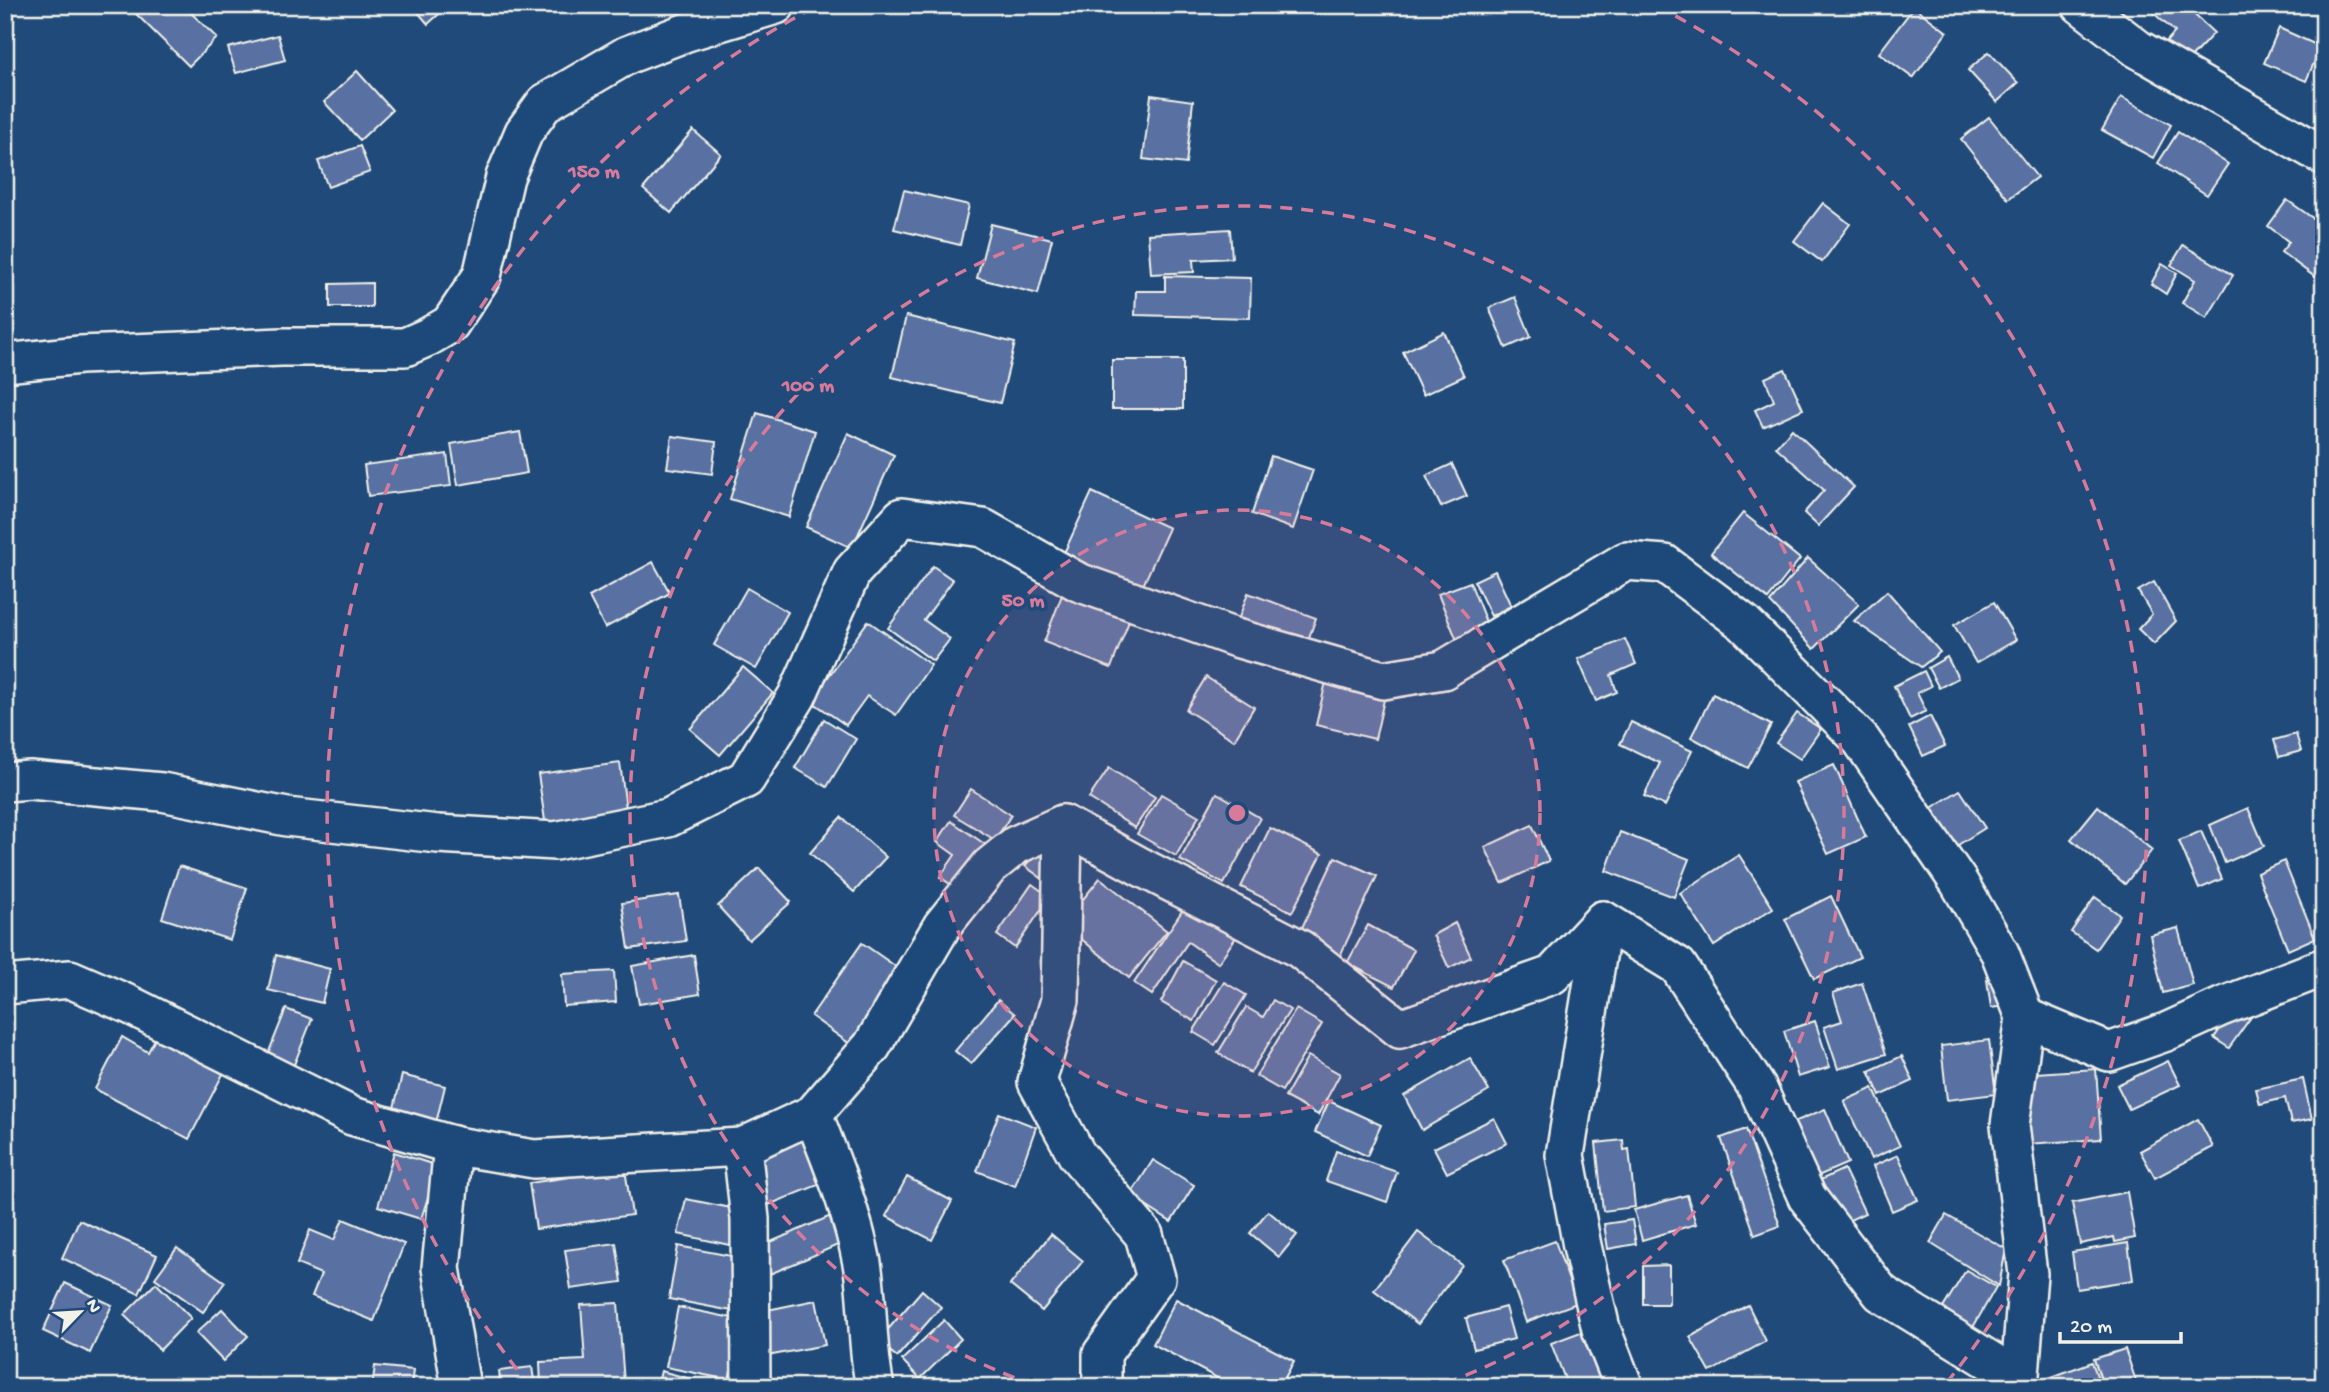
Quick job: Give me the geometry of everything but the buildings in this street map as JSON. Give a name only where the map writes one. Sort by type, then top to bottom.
[{"type":"street","points":[[5,363],[80,355],[242,348],[405,347],[428,337],[450,324],[482,276],[505,177],[524,132],[545,103],[627,55],[687,32],[776,5]]},
{"type":"street","points":[[2081,5],[2138,49],[2324,156]]},
{"type":"street","points":[[5,782],[30,780],[162,792],[287,817],[438,834],[555,841],[668,818],[746,779],[797,696],[852,572],[902,517],[983,528],[1078,583],[1237,638],[1383,680],[1443,670],[1626,562],[1665,564],[1744,623],[1861,740],[1965,893],[2000,953],[2025,1017],[2010,1125],[2028,1274],[2019,1383],[1881,1293],[1807,1197],[1758,1089],[1678,966],[1603,920]]},
{"type":"street","points":[[1063,824],[1300,949],[1400,1029],[1552,975],[1603,920]]},
{"type":"street","points":[[5,985],[70,979],[130,1005],[352,1116],[453,1145],[534,1159],[742,1147],[813,1114],[872,1045],[942,926],[990,866],[1016,845],[1063,824]]},
{"type":"street","points":[[1063,824],[1060,1000],[1037,1082],[1077,1155],[1144,1235],[1156,1278],[1102,1354],[1102,1387]]},
{"type":"street","points":[[1603,920],[1565,1155],[1601,1329],[1624,1387]]},
{"type":"street","points":[[2025,1017],[2109,1052],[2166,1032],[2221,1007],[2324,967]]},
{"type":"street","points":[[813,1114],[845,1197],[862,1264],[870,1363],[876,1387]]},
{"type":"street","points":[[453,1145],[441,1268],[461,1387]]},
{"type":"street","points":[[742,1147],[750,1219],[751,1387]]}]
